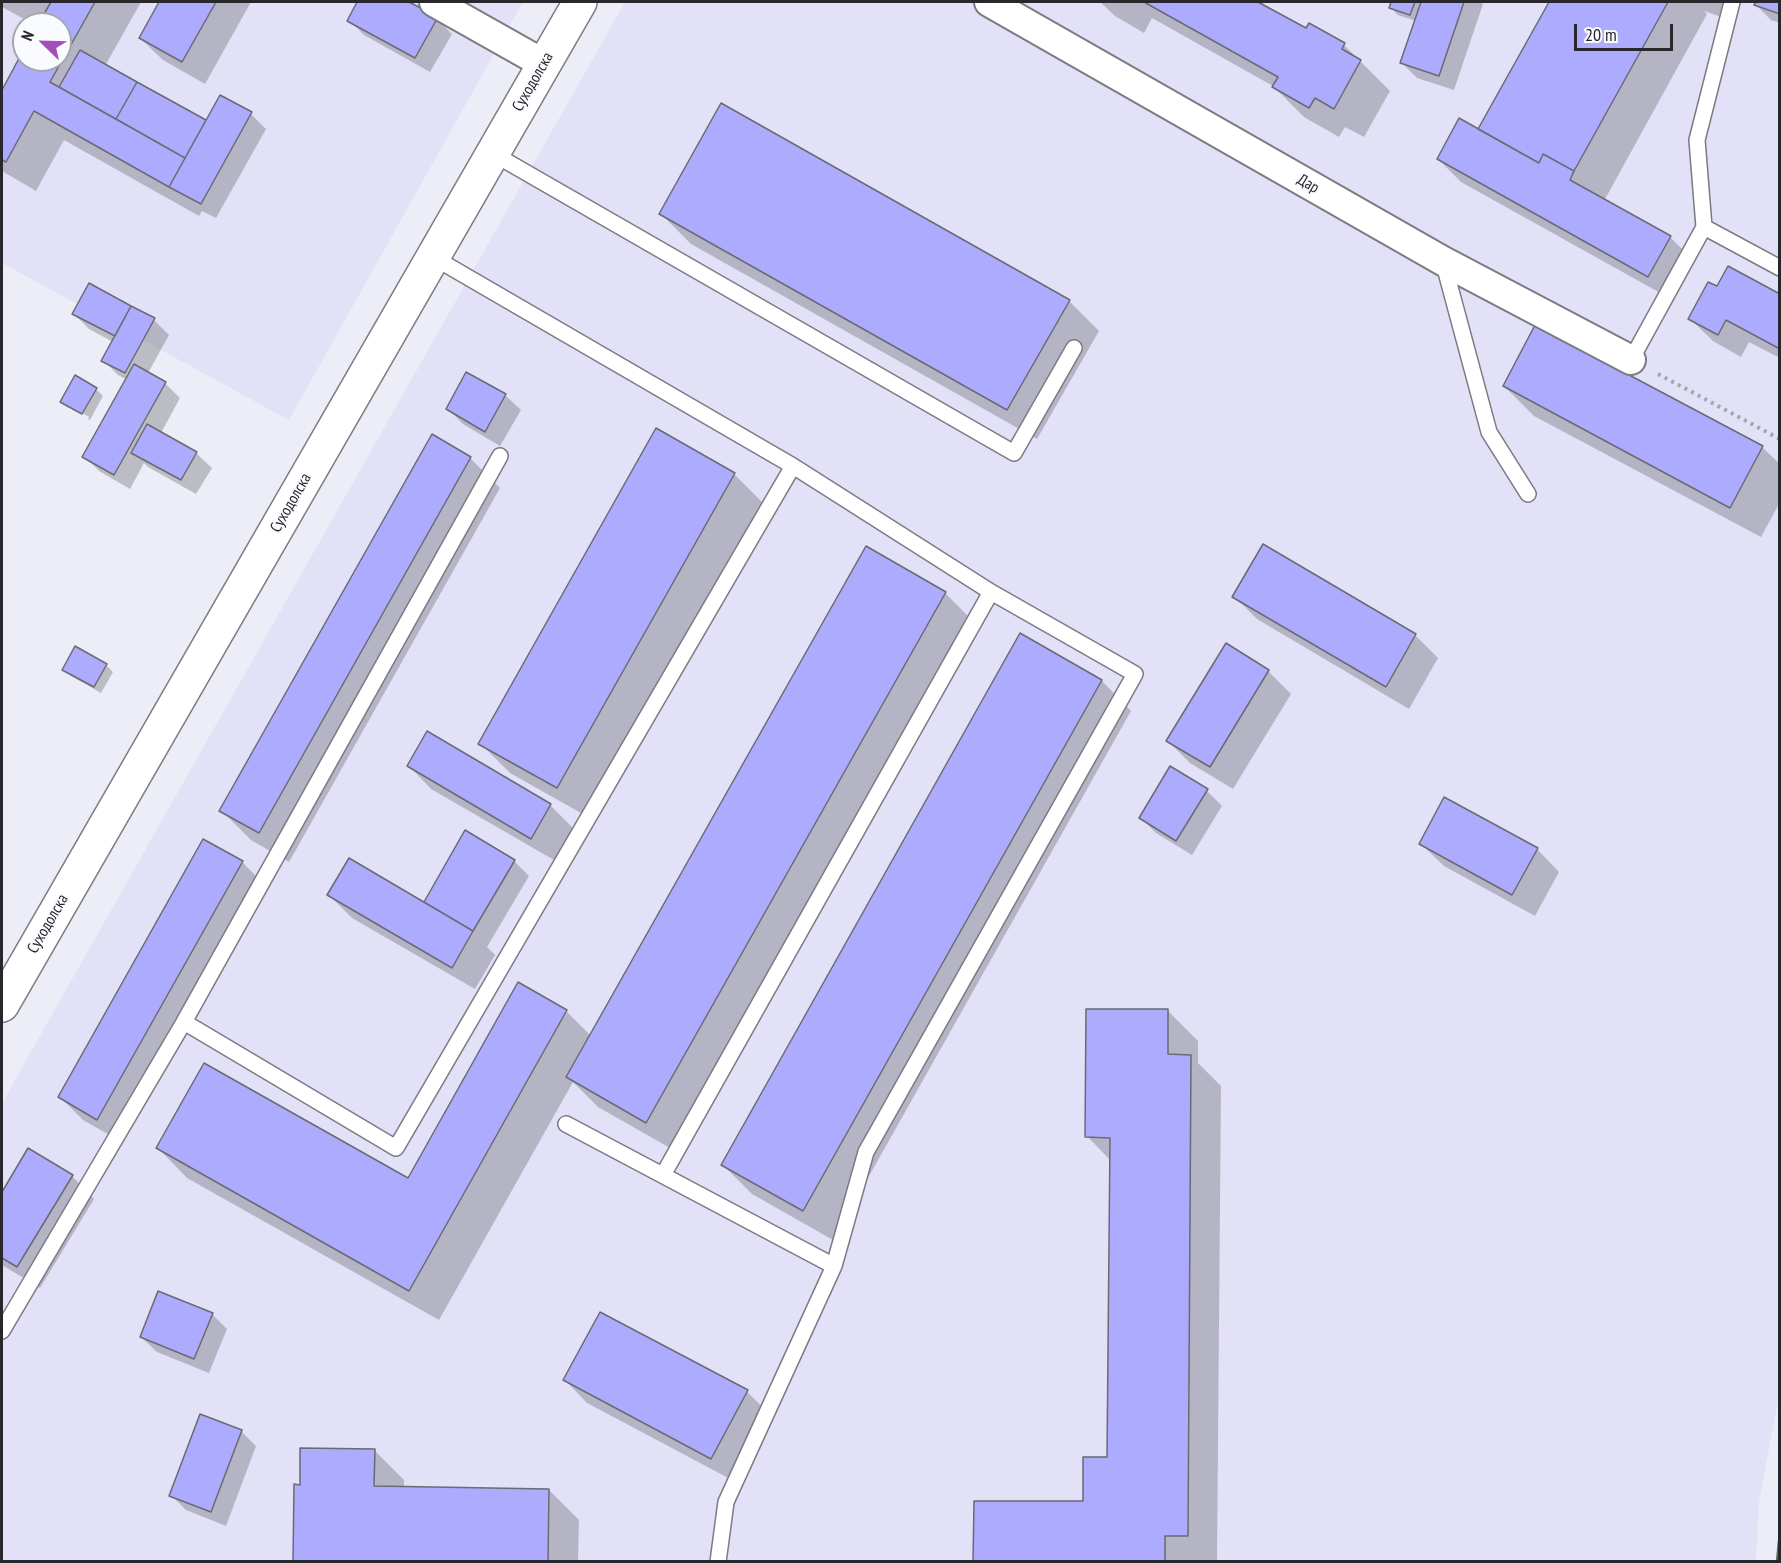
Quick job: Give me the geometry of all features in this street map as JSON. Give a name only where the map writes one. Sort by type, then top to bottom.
[{"type":"street","points":[[434,2],[544,64]]},
{"type":"street","name":"Суходолска","points":[[2,1005],[580,2]]},
{"type":"street","name":"Дар","points":[[989,2],[1443,261],[1631,360]]},
{"type":"lane","points":[[1631,360],[1704,227],[1697,140],[1732,2]]},
{"type":"lane","points":[[492,153],[1014,453],[1074,348]]},
{"type":"lane","points":[[1704,227],[1779,268]]},
{"type":"lane","points":[[433,257],[793,466],[991,592],[1135,674],[866,1152],[834,1266],[726,1502],[718,1562]]},
{"type":"lane","points":[[1443,261],[1489,432],[1528,494]]},
{"type":"lane","points":[[2,1330],[184,1022],[500,456]]},
{"type":"lane","points":[[184,1022],[396,1148],[793,466]]},
{"type":"lane","points":[[663,1175],[991,592]]},
{"type":"lane","points":[[566,1124],[834,1266]]},
{"type":"path","points":[[1631,360],[1779,439]]},
{"type":"shaded area","points":[[2,2],[523,2],[289,420],[2,263]]},
{"type":"shaded area","points":[[625,2],[1779,2],[1780,1390],[1759,1502],[1756,1561],[2,1562],[2,1103]]},
{"type":"building","points":[[51,2],[95,2],[72,43],[72,12],[45,12]]},
{"type":"building","points":[[159,2],[216,2],[182,62],[139,38]]},
{"type":"building","points":[[357,2],[409,2],[438,17],[415,58],[347,21]]},
{"type":"building","points":[[1144,2],[1258,2],[1306,28],[1309,23],[1345,43],[1342,49],[1361,60],[1334,109],[1315,98],[1309,108],[1272,87],[1278,77]]},
{"type":"building","points":[[1391,2],[1415,2],[1410,15],[1389,8]]},
{"type":"building","points":[[1421,2],[1464,2],[1439,76],[1400,63]]},
{"type":"building","points":[[1549,2],[1668,2],[1574,171],[1543,154],[1539,163],[1478,129]]},
{"type":"building","points":[[1756,2],[1780,2],[1780,14],[1754,5]]},
{"type":"building","points":[[80,50],[137,82],[116,119],[59,87],[68,72],[72,72],[72,64]]},
{"type":"building","points":[[12,71],[56,72],[50,82],[185,158],[169,187],[34,111],[6,162],[2,160],[2,90]]},
{"type":"building","points":[[137,82],[206,120],[185,158],[116,119]]},
{"type":"building","points":[[220,95],[252,112],[201,204],[169,187]]},
{"type":"building","points":[[721,103],[1070,300],[1007,410],[659,214]]},
{"type":"building","points":[[1459,118],[1539,163],[1543,154],[1574,171],[1570,180],[1671,236],[1648,277],[1437,159]]},
{"type":"building","points":[[1728,266],[1780,294],[1780,349],[1726,320],[1718,335],[1688,319],[1708,282],[1717,286]]},
{"type":"building","points":[[89,283],[131,306],[115,336],[72,314]]},
{"type":"building","points":[[131,306],[155,318],[125,373],[101,361]]},
{"type":"building","points":[[1535,325],[1763,446],[1730,508],[1503,386]]},
{"type":"building","points":[[134,364],[166,382],[114,475],[82,457]]},
{"type":"building","points":[[466,372],[506,394],[485,432],[446,409]]},
{"type":"building","points":[[75,375],[97,388],[82,414],[60,402]]},
{"type":"building","points":[[147,424],[197,452],[181,480],[131,453]]},
{"type":"building","points":[[656,428],[735,473],[557,788],[478,744]]},
{"type":"building","points":[[432,434],[471,457],[259,833],[219,811]]},
{"type":"building","points":[[1263,544],[1416,634],[1386,687],[1232,597]]},
{"type":"building","points":[[866,546],[946,592],[646,1123],[566,1077]]},
{"type":"building","points":[[1020,633],[1102,680],[803,1211],[721,1165]]},
{"type":"building","points":[[1226,643],[1269,670],[1210,767],[1166,741]]},
{"type":"building","points":[[75,646],[107,664],[94,687],[62,670]]},
{"type":"building","points":[[427,731],[551,804],[531,839],[407,766]]},
{"type":"building","points":[[1170,766],[1208,789],[1176,841],[1139,818]]},
{"type":"building","points":[[1444,797],[1538,848],[1512,895],[1419,844]]},
{"type":"building","points":[[465,830],[515,860],[473,931],[424,902]]},
{"type":"building","points":[[203,839],[243,861],[97,1120],[58,1097]]},
{"type":"building","points":[[349,858],[473,931],[452,968],[327,895]]},
{"type":"building","points":[[518,982],[567,1010],[409,1291],[156,1148],[204,1063],[408,1178]]},
{"type":"building","points":[[1086,1009],[1168,1009],[1168,1054],[1191,1055],[1188,1536],[1165,1536],[1165,1562],[973,1562],[974,1501],[1083,1501],[1083,1457],[1107,1457],[1110,1138],[1085,1137]]},
{"type":"building","points":[[28,1148],[73,1175],[17,1267],[2,1258],[2,1192]]},
{"type":"building","points":[[158,1291],[213,1313],[194,1359],[140,1337]]},
{"type":"building","points":[[600,1312],[748,1390],[711,1459],[563,1380]]},
{"type":"building","points":[[200,1414],[242,1430],[211,1512],[169,1496]]},
{"type":"building","points":[[300,1448],[375,1449],[374,1486],[549,1489],[548,1562],[293,1562],[294,1484],[300,1485]]},
{"type":"railway","points":[[1778,1562],[1780,1541]]}]
